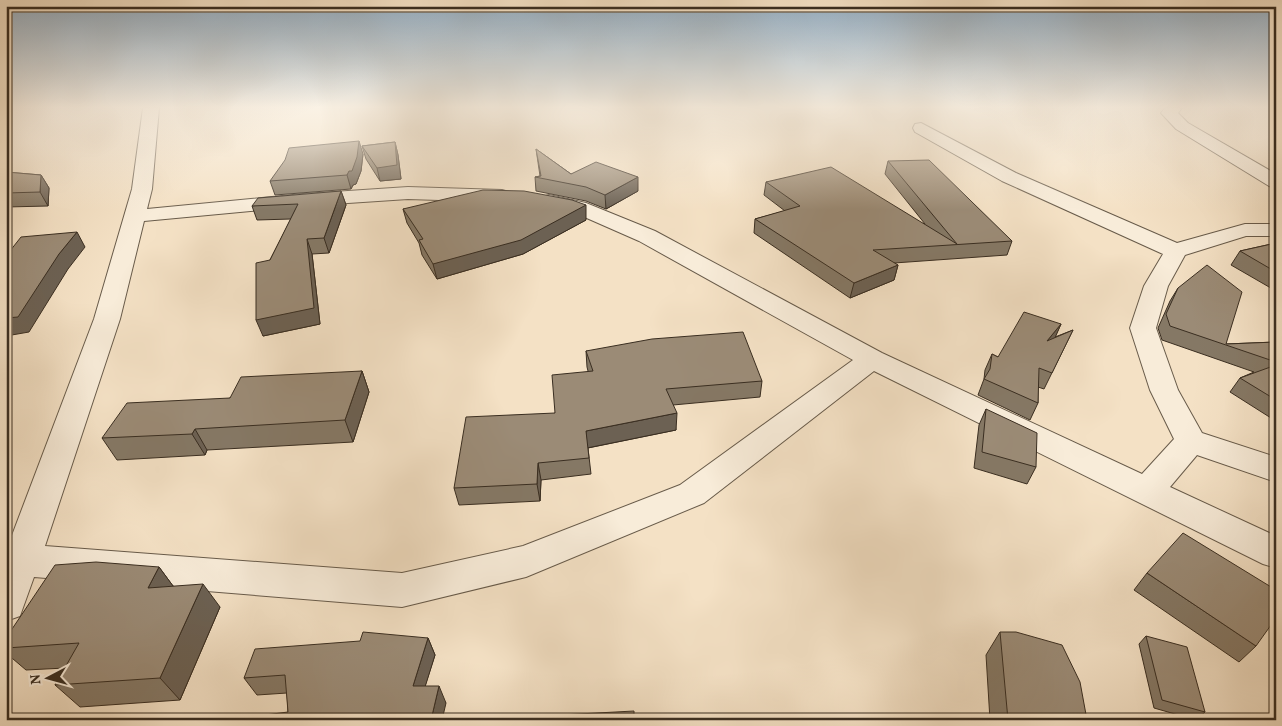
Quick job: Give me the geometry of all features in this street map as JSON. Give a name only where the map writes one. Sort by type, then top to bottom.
[{"type":"street","points":[[6,604],[14,556],[107,319],[142,189],[147,142]]},
{"type":"street","points":[[946,142],[1009,177],[1176,251],[1246,230],[1276,230]]},
{"type":"street","points":[[1209,142],[1276,182]]},
{"type":"street","points":[[135,216],[408,193],[526,197],[579,207],[647,236],[872,359],[1276,553]]},
{"type":"street","points":[[1176,251],[1156,286],[1144,328],[1164,390],[1191,441],[1276,470]]},
{"type":"street","points":[[14,556],[402,590],[516,563],[692,494],[872,359]]},
{"type":"street","points":[[1147,491],[1191,441]]},
{"type":"building","points":[[359,142],[357,157],[352,171],[349,171],[347,175],[270,181],[285,160],[289,148]]},
{"type":"building","points":[[395,142],[397,165],[377,168],[362,146]]},
{"type":"building","points":[[536,149],[571,174],[596,162],[638,177],[605,195],[586,187],[535,177],[541,176]]},
{"type":"building","points":[[929,160],[1012,241],[873,250],[898,265],[854,283],[755,219],[800,206],[766,182],[831,167],[957,244],[888,161]]},
{"type":"building","points":[[6,172],[41,175],[40,192],[6,193]]},
{"type":"building","points":[[483,190],[524,191],[572,200],[586,205],[521,240],[433,264],[419,240],[423,239],[403,209]]},
{"type":"building","points":[[341,191],[324,238],[307,239],[314,308],[256,320],[256,263],[270,260],[298,204],[252,206],[258,198]]},
{"type":"building","points":[[77,232],[59,254],[18,317],[6,318],[6,256],[21,237]]},
{"type":"building","points":[[1276,243],[1276,272],[1240,251]]},
{"type":"building","points":[[1207,265],[1242,292],[1226,344],[1276,342],[1276,362],[1170,326],[1166,314],[1178,288]]},
{"type":"building","points":[[1024,312],[1061,324],[1047,341],[1073,330],[1052,373],[1039,368],[1038,403],[984,379],[990,369],[992,354],[998,357]]},
{"type":"building","points":[[743,332],[762,381],[666,389],[677,413],[586,431],[589,458],[538,463],[537,484],[454,488],[466,417],[555,413],[552,375],[593,371],[586,351],[652,339]]},
{"type":"building","points":[[1276,365],[1276,400],[1240,378]]},
{"type":"building","points":[[362,371],[345,420],[195,429],[192,434],[102,438],[127,403],[230,398],[241,377]]},
{"type":"building","points":[[986,409],[1037,433],[1036,467],[982,452]]},
{"type":"building","points":[[1183,533],[1276,590],[1276,618],[1256,646],[1147,573]]},
{"type":"building","points":[[96,562],[159,567],[148,588],[203,584],[160,678],[55,685],[79,643],[6,648],[6,638],[55,565]]},
{"type":"building","points":[[363,632],[428,638],[413,686],[439,686],[431,720],[242,720],[242,718],[288,712],[285,675],[244,678],[255,649],[360,641]]},
{"type":"building","points":[[1000,632],[1016,632],[1062,645],[1080,682],[1087,720],[1008,720]]},
{"type":"building","points":[[1146,636],[1187,647],[1205,712],[1162,700]]},
{"type":"building","points":[[634,711],[634,720],[523,720],[523,717]]}]
